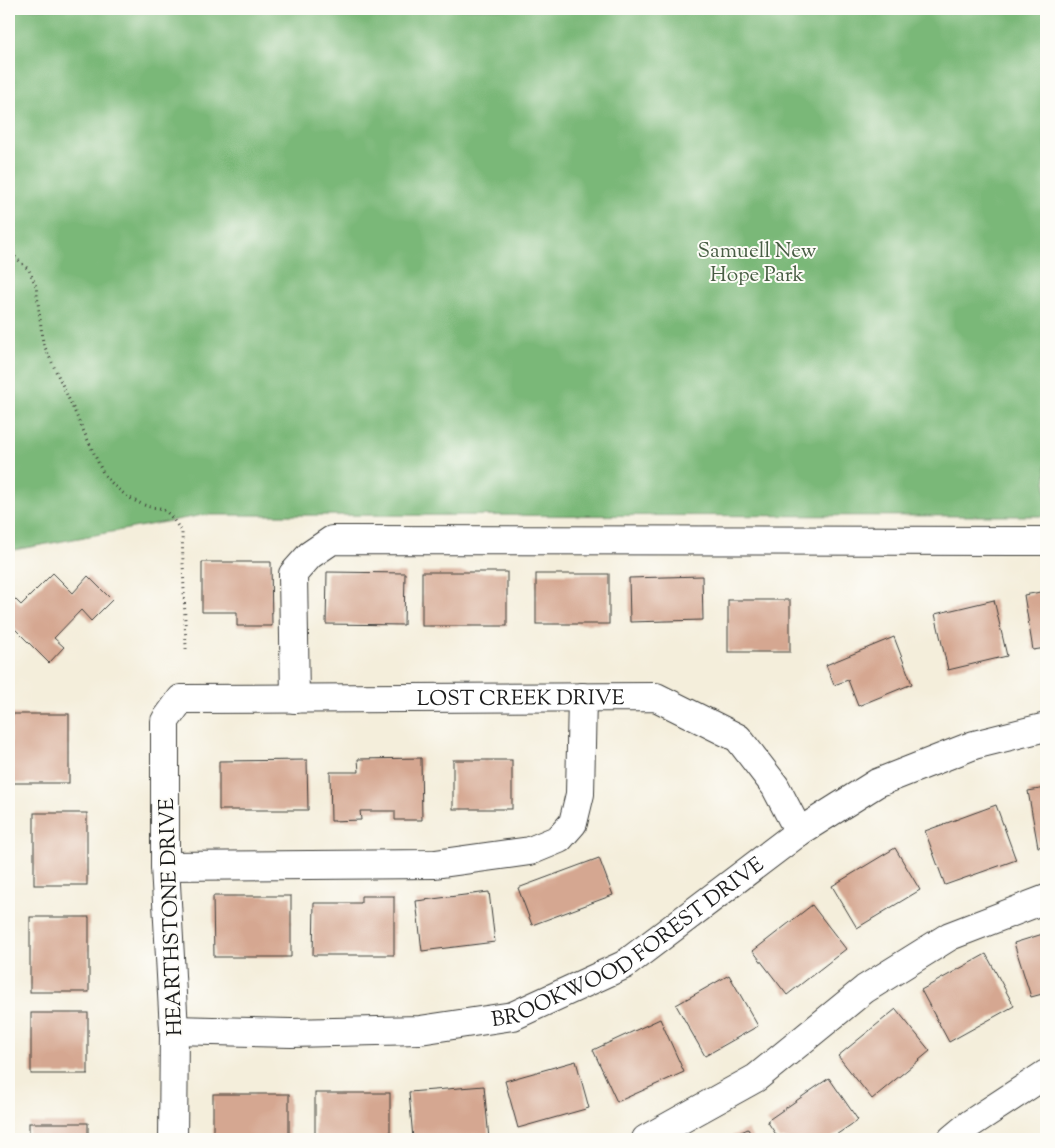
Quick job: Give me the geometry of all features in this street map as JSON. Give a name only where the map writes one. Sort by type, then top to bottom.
[{"type":"street","points":[[294,699],[293,574],[310,556],[332,540],[1046,541]]},
{"type":"street","points":[[165,866],[436,864],[530,851],[559,839],[573,823],[580,794],[582,697]]},
{"type":"street","name":"LOST CREEK DRIVE","points":[[181,699],[656,697],[738,738],[775,786],[799,832]]},
{"type":"street","name":"HEARTHSTONE DRIVE","points":[[173,1139],[174,1030],[165,866],[165,721],[181,699]]},
{"type":"street","name":"BROOKWOOD FOREST DRIVE","points":[[174,1030],[291,1033],[420,1030],[513,1016],[624,965],[799,832],[877,783],[974,745],[1046,727]]},
{"type":"street","points":[[646,1139],[756,1078],[865,989],[950,936],[1046,899]]},
{"type":"street","points":[[952,1139],[970,1124],[1046,1074]]},
{"type":"path","points":[[9,249],[29,270],[36,286],[42,343],[103,473],[113,486],[130,498],[147,506],[162,509],[174,520],[182,534],[186,649]]},
{"type":"green space","name":"Samuell New Hope Park","points":[[9,9],[1046,9],[1046,516],[203,515],[9,551]]},
{"type":"building","points":[[202,562],[271,562],[272,626],[237,626],[237,612],[202,612]]},
{"type":"building","points":[[327,572],[405,573],[404,625],[326,624]]},
{"type":"building","points":[[422,572],[507,572],[507,626],[422,626]]},
{"type":"building","points":[[53,573],[73,593],[88,576],[112,600],[91,621],[81,610],[54,638],[64,647],[49,663],[9,623],[9,600],[12,596],[21,605]]},
{"type":"building","points":[[536,574],[609,574],[609,624],[536,624]]},
{"type":"building","points":[[702,576],[703,620],[630,622],[629,578]]},
{"type":"building","points":[[1046,591],[1046,648],[1033,650],[1024,595]]},
{"type":"building","points":[[728,600],[790,600],[790,652],[728,652]]},
{"type":"building","points":[[994,600],[1007,656],[948,670],[935,614]]},
{"type":"building","points":[[894,637],[912,684],[858,706],[848,680],[834,685],[826,665]]},
{"type":"building","points":[[11,714],[69,714],[69,783],[11,783]]},
{"type":"building","points":[[421,758],[422,820],[395,820],[395,811],[360,811],[361,820],[331,821],[330,772],[359,772],[358,759]]},
{"type":"building","points":[[307,760],[308,810],[219,810],[219,761]]},
{"type":"building","points":[[453,760],[512,760],[512,809],[453,809]]},
{"type":"building","points":[[1046,788],[1046,846],[1038,847],[1028,791]]},
{"type":"building","points":[[996,805],[1016,860],[945,885],[925,831]]},
{"type":"building","points":[[34,813],[87,813],[87,885],[34,885]]},
{"type":"building","points":[[895,848],[920,890],[857,928],[832,886]]},
{"type":"building","points":[[599,858],[613,895],[532,925],[518,888]]},
{"type":"building","points":[[489,892],[495,942],[422,951],[416,901]]},
{"type":"building","points":[[213,896],[291,896],[291,957],[214,957]]},
{"type":"building","points":[[361,896],[394,896],[394,955],[313,955],[314,903],[361,903]]},
{"type":"building","points":[[812,905],[846,949],[787,995],[753,951]]},
{"type":"building","points":[[30,917],[89,917],[89,992],[30,992]]},
{"type":"building","points":[[1046,933],[1046,993],[1031,997],[1014,943]]},
{"type":"building","points":[[986,954],[1014,1006],[949,1042],[921,990]]},
{"type":"building","points":[[729,975],[758,1026],[705,1056],[676,1005]]},
{"type":"building","points":[[896,1009],[930,1051],[872,1099],[838,1056]]},
{"type":"building","points":[[31,1013],[88,1013],[88,1074],[31,1074]]},
{"type":"building","points":[[660,1019],[684,1072],[617,1102],[593,1050]]},
{"type":"building","points":[[576,1061],[589,1108],[518,1128],[505,1081]]},
{"type":"building","points":[[829,1078],[858,1120],[830,1139],[779,1139],[767,1121]]},
{"type":"building","points":[[484,1086],[489,1139],[413,1139],[409,1092]]},
{"type":"building","points":[[315,1093],[390,1093],[390,1139],[315,1139]]},
{"type":"building","points":[[213,1094],[289,1094],[289,1139],[213,1139]]},
{"type":"building","points":[[29,1123],[88,1123],[88,1139],[29,1139]]},
{"type":"building","points":[[748,1129],[753,1139],[725,1139]]}]
